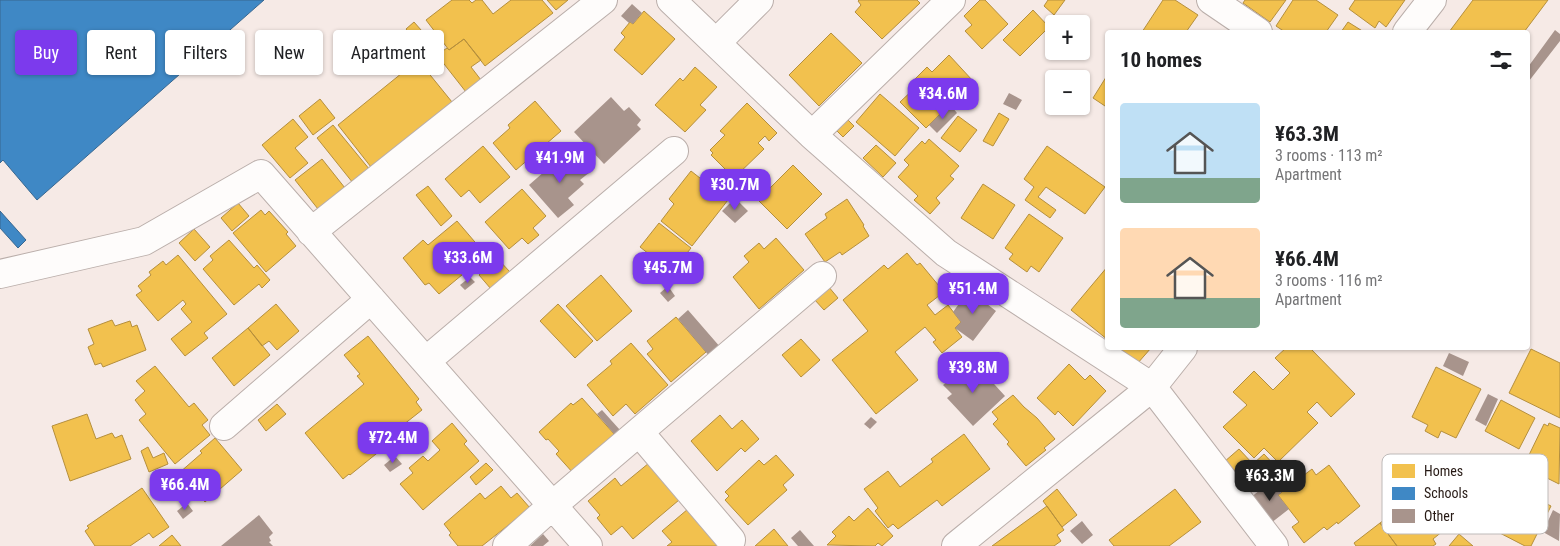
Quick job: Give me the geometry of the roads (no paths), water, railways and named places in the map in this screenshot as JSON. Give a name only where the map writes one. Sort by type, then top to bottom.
[{"type":"street","points":[[312,232],[603,0]]},
{"type":"street","points":[[671,0],[812,135],[946,252],[1152,387],[1274,546]]},
{"type":"street","points":[[716,42],[759,0]]},
{"type":"street","points":[[812,135],[951,0]]},
{"type":"street","points":[[1211,0],[1255,30]]},
{"type":"street","points":[[1409,30],[1432,0]]},
{"type":"street","points":[[426,362],[674,151]]},
{"type":"street","points":[[0,274],[144,241],[261,174],[588,546]]},
{"type":"street","points":[[507,546],[822,276]]},
{"type":"street","points":[[224,426],[371,299]]},
{"type":"street","points":[[956,546],[1152,387],[1181,350]]},
{"type":"street","points":[[639,432],[731,540]]}]
